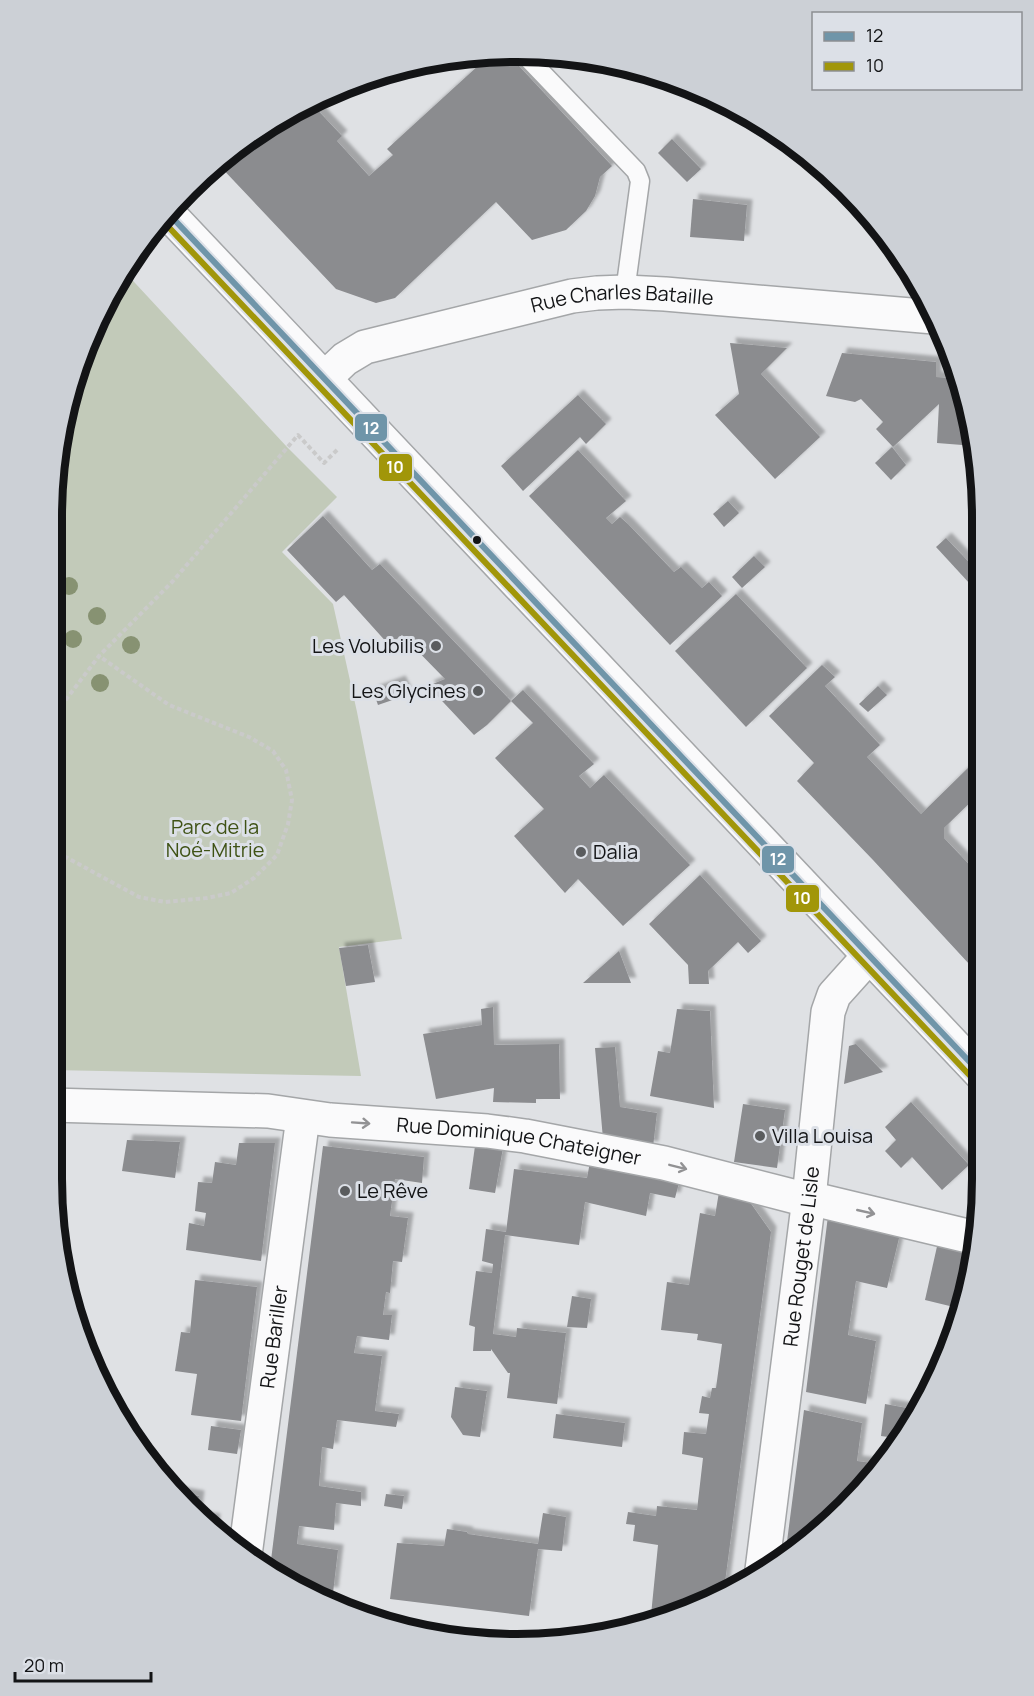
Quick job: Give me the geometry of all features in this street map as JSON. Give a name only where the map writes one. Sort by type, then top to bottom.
[{"type":"street","points":[[173,219],[972,1064]]},
{"type":"street","name":"Rue Charles Bataille","points":[[325,378],[345,359],[365,347],[572,296],[597,293],[665,294],[926,316]]},
{"type":"street","name":"Rue Rouget de Lisle","points":[[763,1562],[809,1198],[828,1012],[834,995],[869,956]]},
{"type":"street","name":"Rue Dominique Chateigner","points":[[62,1105],[268,1111],[330,1120],[487,1131],[525,1136],[664,1163],[796,1197],[809,1198],[969,1236]]},
{"type":"street","name":"Rue Bariller","points":[[246,1545],[303,1117]]},
{"type":"lane","points":[[532,62],[636,171],[640,181],[625,292]]},
{"type":"path","points":[[62,705],[99,656],[173,581],[298,435],[324,463],[366,422]]},
{"type":"path","points":[[62,855],[139,897],[165,902],[207,898],[231,893],[254,878],[277,855],[288,824],[292,800],[286,770],[273,751],[249,737],[169,705],[99,656]]},
{"type":"green space","name":"Parc de la Noé-Mitrie","points":[[130,277],[287,447],[337,497],[282,552],[333,604],[402,939],[339,947],[361,1076],[62,1070],[62,487],[70,428],[86,371],[108,316]]},
{"type":"building","points":[[515,62],[612,166],[600,177],[595,196],[586,211],[566,230],[532,240],[496,202],[395,298],[376,303],[336,289],[223,170],[264,138],[316,108],[342,136],[337,141],[369,176],[393,155],[387,149],[482,63]]},
{"type":"building","points":[[672,139],[701,169],[687,182],[658,153]]},
{"type":"building","points":[[693,199],[747,205],[744,241],[690,237]]},
{"type":"building","points":[[730,343],[787,348],[761,374],[820,437],[775,479],[715,415],[739,394]]},
{"type":"building","points":[[842,353],[936,362],[936,377],[950,378],[967,445],[937,443],[939,404],[893,447],[876,429],[883,422],[861,399],[855,402],[826,396]]},
{"type":"building","points":[[578,395],[606,424],[586,444],[580,437],[523,491],[501,466]]},
{"type":"building","points":[[892,447],[906,465],[891,480],[875,463]]},
{"type":"building","points":[[578,450],[626,501],[606,518],[612,524],[620,517],[674,572],[681,567],[702,588],[709,582],[722,596],[670,645],[529,496]]},
{"type":"building","points":[[728,501],[739,513],[724,527],[713,514]]},
{"type":"building","points":[[323,516],[372,570],[380,564],[511,701],[474,735],[428,686],[445,679],[402,635],[389,645],[344,595],[336,602],[287,550]]},
{"type":"building","points":[[946,538],[972,565],[972,586],[936,547]]},
{"type":"building","points":[[754,556],[765,567],[742,588],[732,577]]},
{"type":"building","points":[[736,594],[807,668],[746,727],[675,651]]},
{"type":"building","points":[[822,665],[835,677],[825,686],[880,745],[867,757],[921,814],[969,767],[972,770],[972,801],[944,828],[944,838],[972,867],[972,967],[797,781],[814,763],[769,716]]},
{"type":"building","points":[[400,681],[407,695],[378,705],[373,691]]},
{"type":"building","points":[[878,686],[887,695],[868,712],[859,704]]},
{"type":"building","points":[[523,690],[594,764],[579,776],[590,788],[604,775],[690,865],[623,926],[578,879],[565,893],[514,836],[544,809],[495,758],[533,723],[511,701]]},
{"type":"building","points":[[700,875],[761,941],[748,953],[738,942],[708,971],[709,984],[689,984],[688,965],[649,924]]},
{"type":"building","points":[[368,945],[375,982],[346,986],[339,948]]},
{"type":"building","points":[[619,951],[631,983],[583,983]]},
{"type":"building","points":[[493,1007],[494,1045],[559,1044],[560,1099],[536,1099],[536,1103],[493,1102],[494,1088],[436,1099],[423,1034],[482,1025],[481,1009]]},
{"type":"building","points":[[677,1009],[710,1011],[714,1108],[650,1096],[658,1051],[670,1053]]},
{"type":"building","points":[[856,1044],[883,1072],[844,1084],[849,1046]]},
{"type":"building","points":[[615,1047],[620,1107],[657,1113],[653,1147],[603,1139],[595,1048]]},
{"type":"building","points":[[911,1102],[969,1165],[942,1190],[912,1157],[901,1168],[885,1151],[896,1140],[885,1127]]},
{"type":"building","name":"Villa Louisa","points":[[743,1104],[785,1110],[777,1168],[734,1162]]},
{"type":"building","points":[[127,1140],[180,1142],[175,1178],[122,1171]]},
{"type":"building","points":[[239,1143],[275,1143],[261,1261],[186,1250],[189,1223],[204,1226],[206,1213],[195,1211],[198,1182],[212,1183],[215,1162],[236,1165]]},
{"type":"building","points":[[323,1146],[424,1157],[422,1183],[395,1179],[390,1216],[408,1218],[402,1262],[393,1261],[390,1293],[386,1292],[383,1315],[392,1315],[389,1340],[357,1336],[354,1353],[382,1356],[375,1411],[399,1414],[396,1427],[337,1420],[333,1449],[322,1447],[319,1486],[361,1492],[361,1506],[336,1503],[334,1530],[299,1526],[297,1544],[338,1550],[333,1593],[316,1588],[271,1562]]},
{"type":"building","points":[[475,1146],[503,1148],[495,1193],[469,1189]]},
{"type":"building","points":[[590,1162],[679,1183],[675,1198],[650,1193],[646,1216],[585,1202],[579,1245],[505,1235],[493,1334],[516,1337],[517,1328],[566,1333],[557,1404],[507,1398],[510,1373],[491,1349],[491,1351],[473,1351],[475,1327],[469,1325],[476,1271],[492,1273],[493,1264],[482,1261],[486,1229],[506,1232],[514,1169],[587,1178]]},
{"type":"building","points":[[719,1192],[747,1198],[771,1232],[725,1584],[691,1600],[651,1614],[658,1545],[633,1541],[635,1525],[626,1524],[628,1512],[656,1516],[657,1506],[697,1510],[703,1458],[682,1454],[684,1432],[706,1434],[709,1414],[699,1413],[702,1396],[710,1398],[712,1388],[716,1388],[722,1344],[697,1340],[698,1334],[661,1330],[667,1282],[689,1285],[700,1213],[715,1216]]},
{"type":"building","points":[[828,1216],[900,1234],[887,1288],[856,1281],[848,1335],[876,1341],[866,1404],[806,1392]]},
{"type":"building","points":[[938,1242],[967,1249],[954,1307],[925,1300]]},
{"type":"building","points":[[195,1280],[257,1287],[241,1421],[191,1415],[197,1374],[175,1371],[181,1332],[190,1333]]},
{"type":"building","points":[[572,1296],[591,1299],[587,1328],[567,1327]]},
{"type":"building","points":[[455,1387],[487,1391],[480,1437],[463,1435],[451,1417]]},
{"type":"building","points":[[885,1404],[910,1409],[892,1437],[881,1436]]},
{"type":"building","points":[[804,1410],[862,1423],[857,1461],[872,1463],[839,1501],[786,1546]]},
{"type":"building","points":[[556,1414],[625,1423],[622,1447],[553,1438]]},
{"type":"building","points":[[211,1426],[241,1430],[237,1454],[208,1450]]},
{"type":"building","points":[[189,1494],[199,1496],[198,1504]]},
{"type":"building","points":[[386,1494],[404,1496],[402,1509],[384,1506]]},
{"type":"building","points":[[543,1513],[566,1517],[562,1551],[538,1549],[529,1616],[390,1599],[397,1543],[444,1546],[447,1529],[538,1544]]},
{"type":"transit line","name":"12","points":[[173,219],[972,1064]]},
{"type":"transit line","name":"10","points":[[168,226],[972,1078]]},
{"type":"place","name":"Les Volubilis","points":[[436,646]]},
{"type":"place","name":"Les Glycines","points":[[478,691]]},
{"type":"place","name":"Dalia","points":[[581,852]]},
{"type":"place","name":"Villa Louisa","points":[[760,1136]]},
{"type":"place","name":"Le Rêve","points":[[345,1191]]}]
